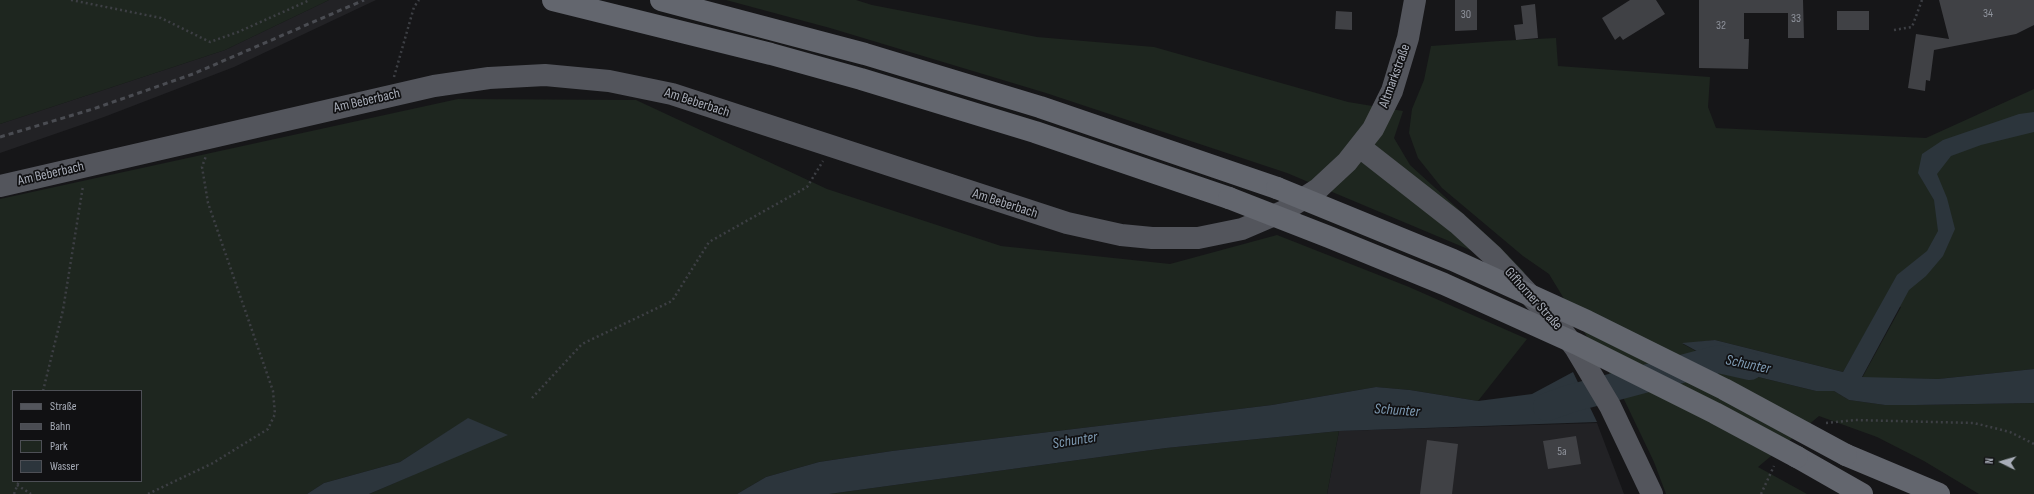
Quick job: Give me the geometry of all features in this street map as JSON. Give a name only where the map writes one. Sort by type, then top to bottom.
[{"type":"highway","points":[[553,0],[771,54],[861,79],[1035,132],[1230,198],[1329,236],[1444,284],[1549,332],[1654,382],[1797,457],[1862,494]]},
{"type":"highway","points":[[661,0],[865,54],[1040,107],[1277,188],[1453,260],[1587,321],[1724,389],[1846,455],[1912,494]]},
{"type":"highway","points":[[1846,455],[1939,494]]},
{"type":"main road","name":"Altmarkstraße","points":[[1360,147],[1383,110],[1398,77],[1408,38],[1415,0]]},
{"type":"main road","name":"Am Beberbach","points":[[0,186],[434,86],[489,78],[545,75],[577,77],[641,86],[672,94],[1067,223],[1121,235],[1175,239],[1220,234],[1264,221],[1302,201],[1328,181],[1360,147]]},
{"type":"main road","name":"Gifhorner Straße","points":[[1360,147],[1457,223],[1515,278],[1558,325],[1591,373],[1624,433],[1652,494]]},
{"type":"path","points":[[71,0],[161,18],[210,42],[238,32],[310,0]]},
{"type":"path","points":[[394,78],[414,7],[419,0]]},
{"type":"path","points":[[1894,30],[1912,27],[1922,0]]},
{"type":"path","points":[[148,494],[213,463],[268,428],[275,414],[273,391],[208,203],[202,167],[215,136]]},
{"type":"path","points":[[532,398],[582,344],[672,301],[709,242],[808,187],[817,174],[830,146]]},
{"type":"path","points":[[43,390],[63,310],[82,196],[85,166]]},
{"type":"path","points":[[1828,423],[1855,420],[1974,423],[2010,432],[2034,444]]},
{"type":"path","points":[[1761,494],[1767,478]]},
{"type":"path","points":[[14,494],[18,482]]},
{"type":"path","points":[[17,485],[31,494]]},
{"type":"shaded area","points":[[329,0],[376,0],[234,67],[104,117],[0,153],[0,124],[225,50]]},
{"type":"shaded area","points":[[1597,423],[1624,494],[1327,494],[1339,431]]},
{"type":"green space","points":[[0,0],[329,0],[225,50],[0,124]]},
{"type":"green space","points":[[726,0],[856,0],[872,5],[1037,37],[1154,47],[1348,102],[1403,111],[1394,138],[1410,165],[1501,248],[1525,273],[1287,173],[1046,93],[830,28]]},
{"type":"green space","points":[[1556,38],[1558,66],[1710,77],[1708,107],[1716,128],[1926,138],[2034,89],[2034,369],[1938,379],[1862,378],[1901,307],[1882,304],[1843,372],[1715,340],[1683,344],[1726,367],[1750,375],[1816,391],[1834,391],[1849,400],[1885,405],[2034,403],[2034,494],[1979,494],[1924,461],[1877,437],[1819,416],[1758,467],[1807,494],[1666,494],[1654,462],[1620,391],[1549,274],[1523,256],[1442,188],[1418,158],[1409,133],[1412,109],[1424,80],[1431,46]]},
{"type":"green space","points":[[458,99],[636,100],[827,189],[1001,246],[1170,264],[1277,235],[1409,287],[1527,339],[1478,401],[1410,390],[1376,387],[1272,405],[892,451],[819,462],[766,477],[737,494],[369,494],[413,475],[469,418],[400,462],[324,483],[307,494],[0,494],[0,199]]},
{"type":"green space","points":[[1339,431],[1327,494],[829,494],[1166,448]]},
{"type":"water","points":[[2034,112],[2034,132],[1981,145],[1951,156],[1937,174],[1947,198],[1955,229],[1943,256],[1926,276],[1909,290],[1862,377],[1938,379],[2034,369],[2034,403],[1885,405],[1849,400],[1834,391],[1816,391],[1750,375],[1726,367],[1682,343],[1715,340],[1843,372],[1897,275],[1927,251],[1938,231],[1934,200],[1918,173],[1922,154],[1943,140],[2019,114]]},
{"type":"water","points":[[1573,372],[1597,422],[1339,431],[1166,448],[829,494],[737,494],[766,477],[819,462],[892,451],[1272,405],[1376,387],[1410,390],[1478,401],[1532,394]]},
{"type":"water","points":[[468,418],[508,435],[369,494],[307,494],[324,483],[400,462]]},
{"type":"building","points":[[1455,0],[1477,0],[1477,30],[1455,31]]},
{"type":"building","points":[[1630,0],[1656,0],[1665,14],[1623,40],[1620,36],[1615,40],[1602,18]]},
{"type":"building","points":[[1699,0],[1803,0],[1804,38],[1788,38],[1788,13],[1744,13],[1744,39],[1749,39],[1748,69],[1699,68]]},
{"type":"building","points":[[1939,0],[2034,0],[2034,25],[2016,34],[1934,50],[1930,81],[1926,80],[1925,91],[1908,88],[1916,34],[1949,39]]},
{"type":"building","points":[[1535,4],[1538,38],[1516,40],[1514,25],[1523,24],[1521,6]]},
{"type":"building","points":[[1336,11],[1352,12],[1352,30],[1335,29]]},
{"type":"building","points":[[1837,11],[1869,11],[1869,30],[1837,30]]},
{"type":"building","points":[[1576,436],[1581,464],[1548,469],[1543,441]]},
{"type":"building","points":[[1427,440],[1458,444],[1452,494],[1420,494]]},
{"type":"waterway","name":"Schunter","points":[[1547,407],[1569,399],[1719,359],[1750,366]]},
{"type":"railway","points":[[0,137],[93,109],[193,74],[364,0]]}]
